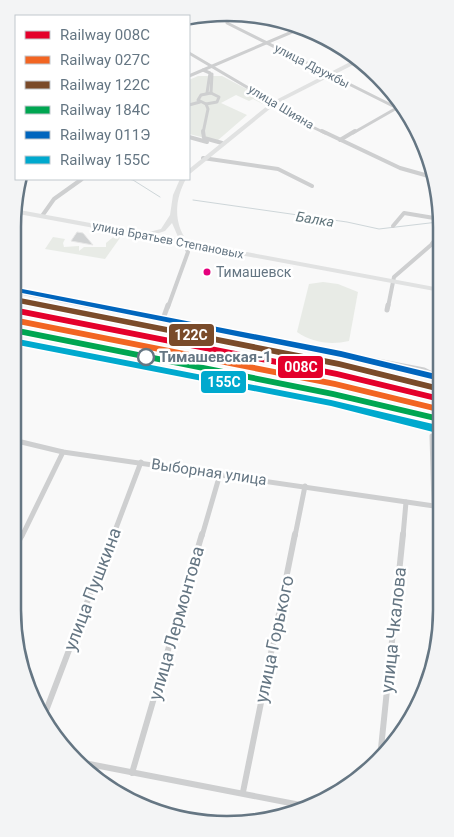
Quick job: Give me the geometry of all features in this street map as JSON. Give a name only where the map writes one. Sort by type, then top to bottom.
[{"type":"main road","points":[[190,171],[221,144],[274,103],[351,63]]},
{"type":"main road","points":[[182,180],[176,193],[174,223],[178,234],[185,244]]},
{"type":"main road","name":"улица Братьев Степановых","points":[[22,212],[185,244],[433,289]]},
{"type":"main road","points":[[144,235],[163,230],[174,215]]},
{"type":"street","name":"улица Дружбы","points":[[227,21],[328,75],[393,107]]},
{"type":"street","points":[[190,76],[292,32]]},
{"type":"street","name":"улица Шияна","points":[[190,54],[274,103],[300,121],[400,168],[427,176]]},
{"type":"street","points":[[209,93],[212,70],[216,69]]},
{"type":"street","points":[[203,70],[210,73],[209,93]]},
{"type":"street","points":[[190,105],[200,102],[206,104],[220,100],[216,95],[209,93],[198,98],[200,102]]},
{"type":"street","points":[[206,104],[208,108],[202,135],[204,138],[221,144]]},
{"type":"street","points":[[340,140],[395,109]]},
{"type":"street","points":[[190,137],[221,144]]},
{"type":"street","points":[[204,158],[278,169],[312,186]]},
{"type":"street","points":[[42,216],[54,199],[81,180]]},
{"type":"street","points":[[393,226],[404,213],[432,218]]},
{"type":"street","points":[[387,310],[394,277],[433,243]]},
{"type":"street","points":[[163,319],[188,252],[185,244]]},
{"type":"street","points":[[21,292],[424,370],[433,374]]},
{"type":"street","points":[[432,436],[433,450]]},
{"type":"street","name":"Выборная улица","points":[[21,442],[64,452],[306,486],[433,506]]},
{"type":"street","points":[[21,537],[64,452]]},
{"type":"street","name":"улица Пушкина","points":[[47,709],[141,462]]},
{"type":"street","name":"улица Лермонтова","points":[[132,773],[220,474]]},
{"type":"street","name":"улица Горького","points":[[243,792],[306,486]]},
{"type":"street","name":"улица Чкалова","points":[[381,747],[406,502]]},
{"type":"street","points":[[90,764],[296,804]]},
{"type":"shaded area","points":[[198,76],[222,76],[269,101],[263,104],[253,99],[249,101],[236,95],[221,103],[247,115],[217,141],[190,134],[190,80]]},
{"type":"shaded area","points":[[117,234],[122,235],[105,259],[45,249],[53,237],[65,239],[64,247],[79,246],[79,251],[84,247],[106,247],[106,243]]},
{"type":"shaded area","points":[[323,282],[338,284],[358,292],[349,341],[336,343],[322,342],[309,339],[297,332],[309,284]]},
{"type":"building","points":[[77,232],[83,233],[93,245],[71,241]]},
{"type":"building","name":"Тимашевская-1","points":[[159,349],[204,358],[200,368],[155,359]]},
{"type":"waterway","name":"Балка","points":[[133,180],[160,197]]},
{"type":"waterway","name":"Балка","points":[[193,200],[347,222],[379,229],[433,223]]},
{"type":"rail line","name":"011Э","points":[[21,291],[341,354],[433,376]]},
{"type":"rail line","name":"122С","points":[[21,301],[339,364],[433,387]]},
{"type":"rail line","name":"008С","points":[[21,312],[337,374],[433,397]]},
{"type":"rail line","name":"027С","points":[[21,322],[335,384],[433,408]]},
{"type":"rail line","name":"184С","points":[[21,332],[333,394],[433,418]]},
{"type":"rail line","name":"155С","points":[[21,343],[331,403],[433,428]]},
{"type":"place","name":"Тимашевск","points":[[207,272]]},
{"type":"place","name":"Тимашевская-1","points":[[146,357]]}]
